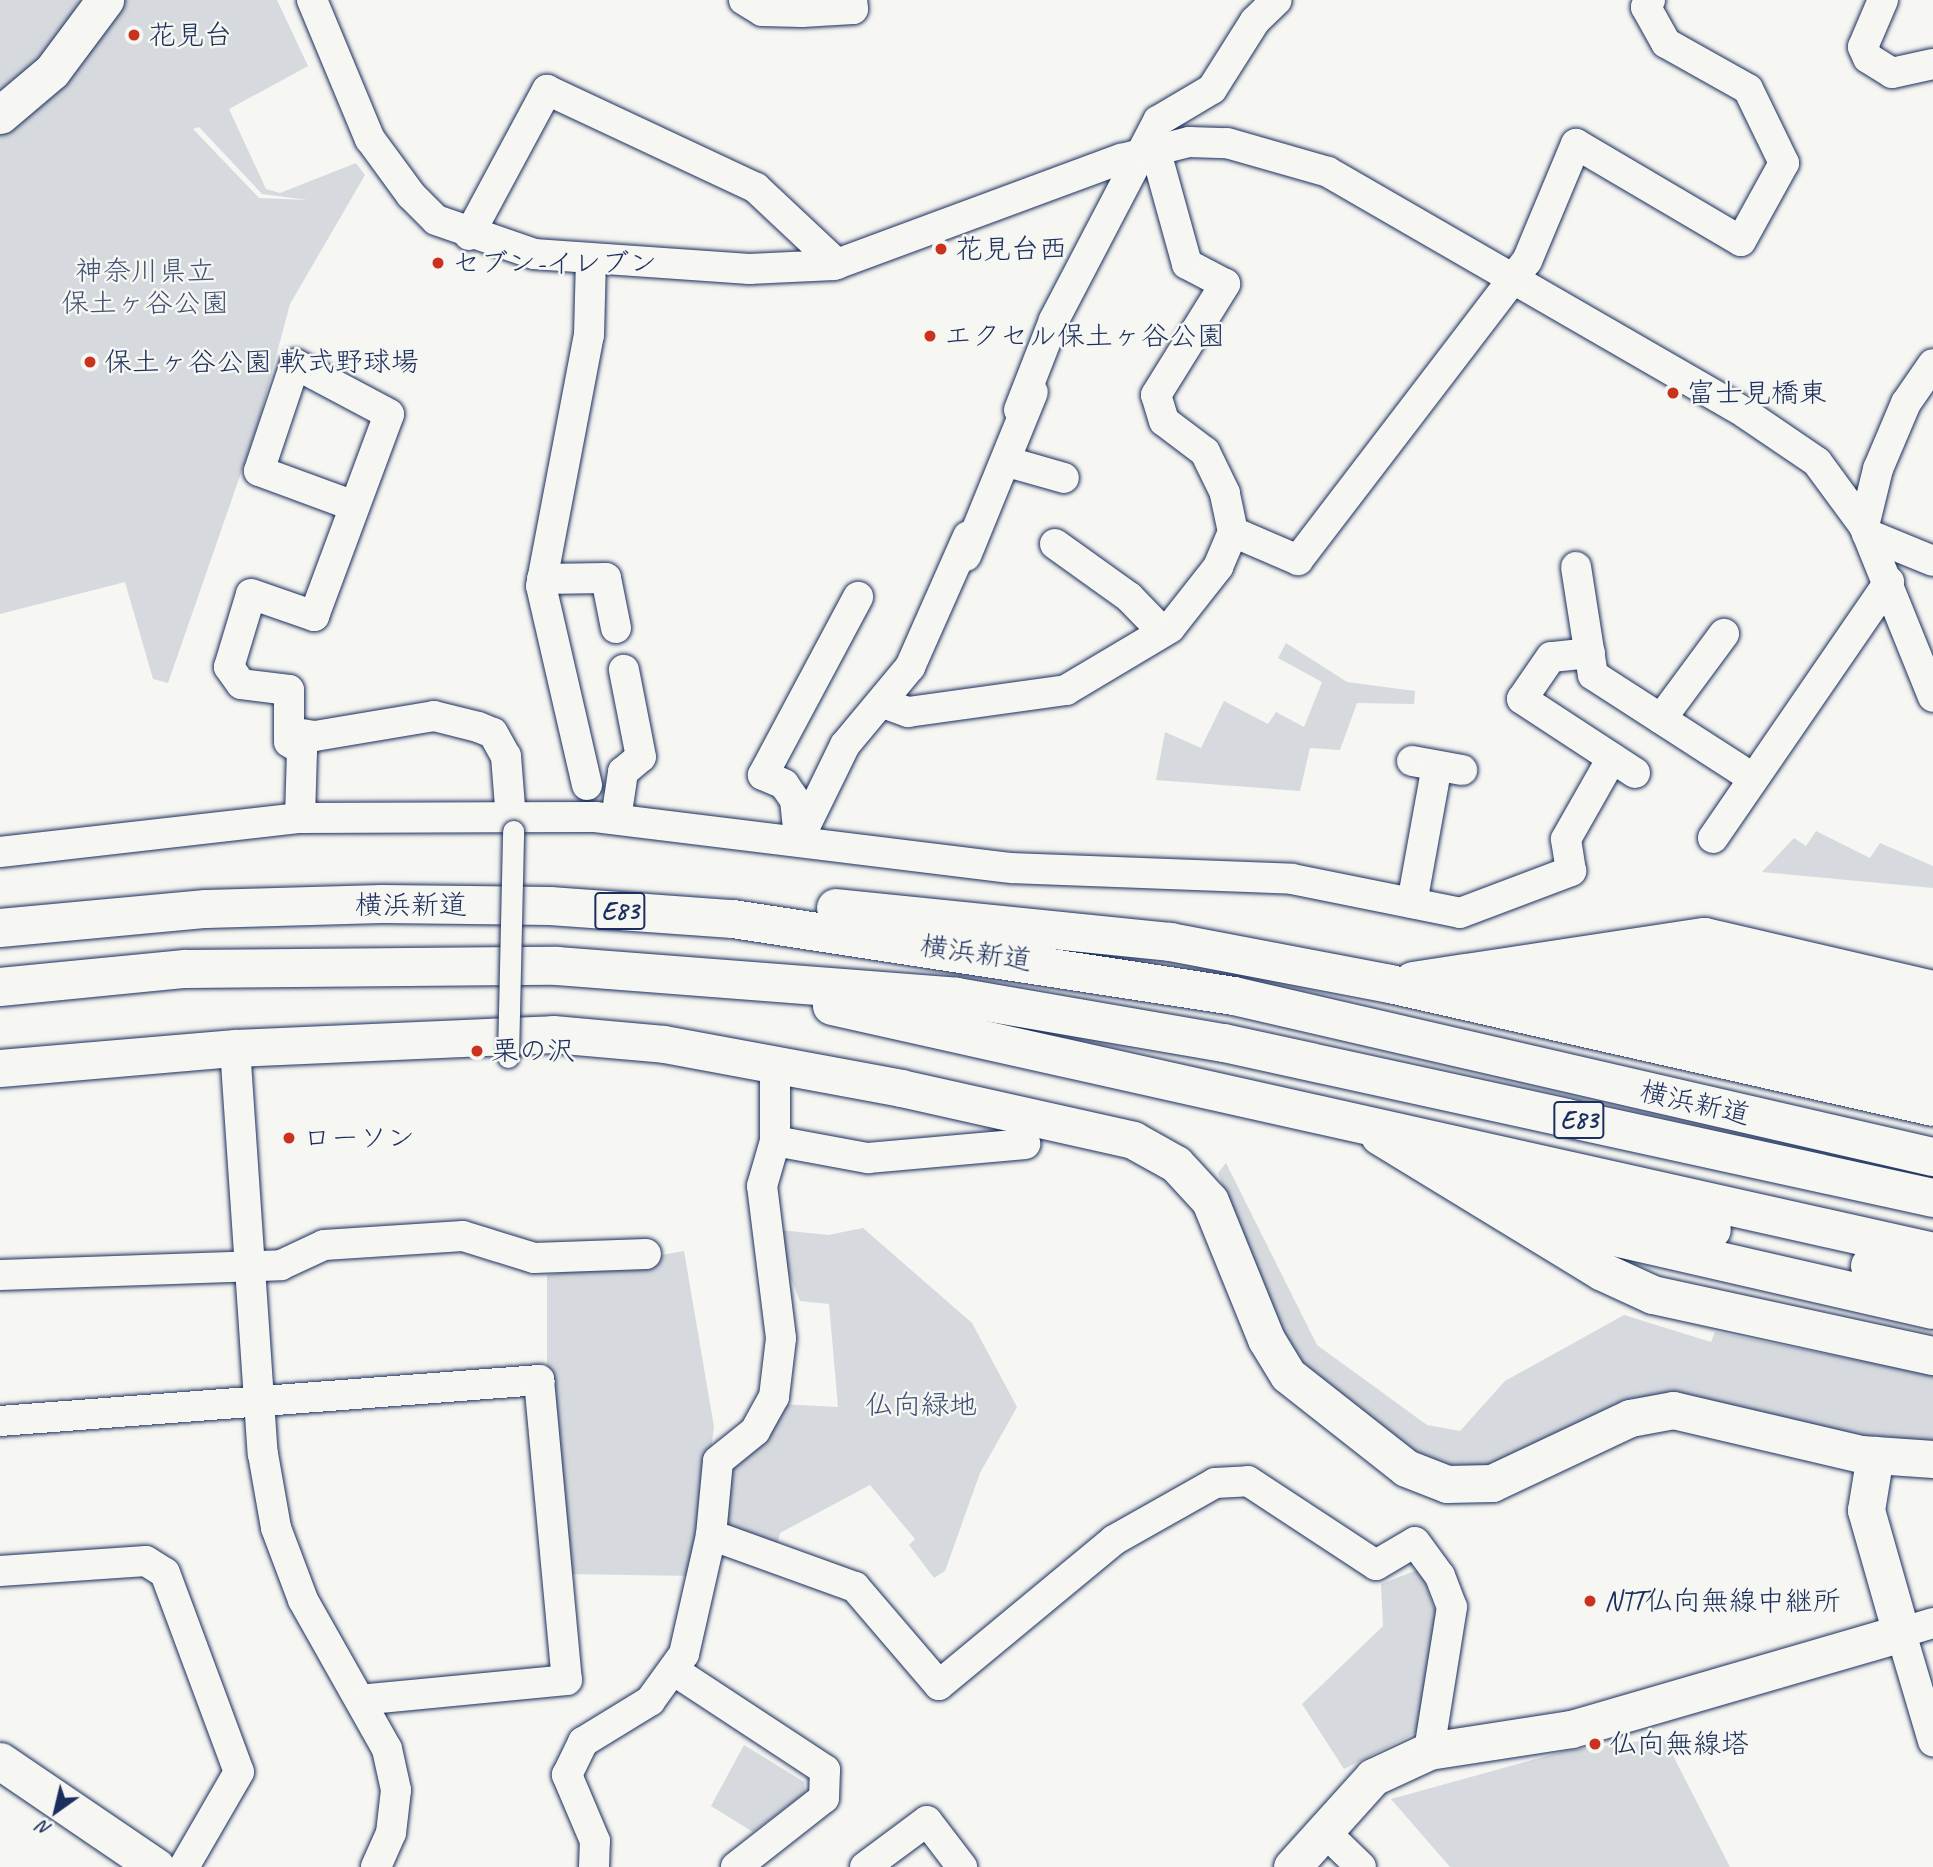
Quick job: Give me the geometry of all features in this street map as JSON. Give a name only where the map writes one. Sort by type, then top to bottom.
[{"type":"highway","points":[[550,906],[778,903],[1170,942],[1390,984],[1933,1107]]},
{"type":"highway","name":"横浜新道","points":[[0,928],[206,909],[550,906],[733,919],[1234,996],[1933,1157]]},
{"type":"highway","points":[[1390,984],[1705,937],[1933,990]]},
{"type":"highway","points":[[1624,949],[1933,1020]]},
{"type":"highway","points":[[1542,961],[1933,1048]]},
{"type":"highway","name":"横浜新道","points":[[0,987],[185,969],[331,965],[677,973],[957,997],[1110,1022],[1933,1198]]},
{"type":"highway","points":[[1468,972],[1933,1079]]},
{"type":"highway","points":[[677,973],[1349,1117],[1933,1252]]},
{"type":"highway","points":[[1349,1117],[1577,1256],[1653,1295],[1933,1356]]},
{"type":"highway","points":[[1432,1166],[1933,1280]]},
{"type":"highway","points":[[1509,1213],[1933,1310]]},
{"type":"highway","points":[[1577,1256],[1933,1338]]},
{"type":"street","points":[[0,114],[52,71],[105,0]]},
{"type":"street","points":[[312,0],[370,139],[436,219],[468,235],[534,254],[591,261],[749,269],[837,264],[1150,150],[1227,143],[1328,172],[1817,462],[1866,530],[1933,697]]},
{"type":"street","points":[[744,0],[762,11],[853,10]]},
{"type":"street","points":[[966,556],[1008,462],[1052,341],[1150,150],[1158,121],[1212,89],[1255,21],[1277,0]]},
{"type":"street","points":[[1233,532],[1298,560],[1527,261],[1576,144],[1741,242],[1784,163],[1748,89],[1666,43],[1646,7],[1650,0]]},
{"type":"street","points":[[1883,0],[1863,47],[1868,58],[1892,73],[1933,64]]},
{"type":"street","points":[[468,235],[547,90],[757,188],[837,264]]},
{"type":"street","points":[[1019,410],[1054,320],[1150,150]]},
{"type":"street","points":[[883,703],[908,712],[1066,690],[1162,631],[1205,591],[1233,532],[1225,493],[1205,452],[1164,421],[1156,396],[1225,284],[1187,264],[1150,150]]},
{"type":"street","points":[[591,261],[589,335],[542,579],[555,665],[597,806]]},
{"type":"street","points":[[1866,530],[1878,469],[1906,404],[1933,364]]},
{"type":"street","points":[[300,818],[302,751],[289,742],[289,690],[241,684],[229,667],[251,594],[314,616],[389,414],[295,365],[259,471],[354,506]]},
{"type":"street","points":[[1008,462],[1064,478]]},
{"type":"street","points":[[799,839],[845,745],[911,667],[986,498]]},
{"type":"street","points":[[1866,530],[1933,561]]},
{"type":"street","points":[[1055,544],[1129,597],[1162,631]]},
{"type":"street","points":[[1576,567],[1593,675],[1750,776]]},
{"type":"street","points":[[542,579],[606,578],[615,628]]},
{"type":"street","points":[[1713,838],[1750,776],[1889,582]]},
{"type":"street","points":[[799,839],[795,800],[783,783],[763,775],[858,597]]},
{"type":"street","points":[[1661,719],[1724,634]]},
{"type":"street","points":[[0,852],[300,818],[512,825],[597,806],[799,839],[1012,869],[1292,879],[1460,913],[1571,871],[1566,839],[1623,765],[1522,699],[1551,657],[1590,653]]},
{"type":"street","points":[[597,806],[622,772],[641,757],[624,670]]},
{"type":"street","points":[[289,732],[315,736],[434,716],[493,733],[506,756],[512,825],[508,1057]]},
{"type":"street","points":[[1412,904],[1437,766]]},
{"type":"street","points":[[0,1068],[235,1048],[553,1034],[664,1044],[775,1068],[1043,1137]]},
{"type":"street","points":[[235,1048],[254,1267],[260,1402],[276,1528],[303,1601],[387,1749],[396,1790],[391,1833],[376,1867]]},
{"type":"street","points":[[594,1867],[595,1841],[570,1793],[567,1775],[583,1742],[650,1701],[684,1654],[711,1535],[718,1461],[755,1431],[774,1397],[781,1338],[762,1186],[775,1141],[775,1068]]},
{"type":"street","points":[[775,1141],[867,1158],[1043,1137],[1133,1140],[1176,1164],[1210,1201],[1266,1339],[1288,1375],[1406,1468],[1447,1484],[1492,1483],[1630,1418],[1673,1410],[1875,1455],[1933,1459]]},
{"type":"street","points":[[0,1275],[281,1265],[324,1245],[463,1236],[534,1258],[646,1254]]},
{"type":"street","points":[[0,1421],[539,1380],[567,1679],[361,1700]]},
{"type":"street","points":[[1875,1455],[1866,1510],[1917,1628],[1933,1741]]},
{"type":"street","points":[[711,1535],[855,1587],[939,1685],[1114,1540],[1215,1483],[1248,1481],[1376,1565],[1415,1542],[1440,1576],[1452,1607],[1429,1751]]},
{"type":"street","points":[[0,1570],[146,1561],[165,1573],[239,1772],[184,1867]]},
{"type":"street","points":[[1292,1867],[1373,1777],[1429,1751],[1571,1729],[1917,1628]]},
{"type":"street","points":[[673,1670],[825,1770],[824,1798],[736,1867]]},
{"type":"street","points":[[0,1761],[156,1867]]},
{"type":"street","points":[[865,1867],[927,1821],[962,1867]]},
{"type":"street","points":[[1325,1832],[1361,1867]]},
{"type":"green space","name":"神奈川県立 保土ヶ谷公園","points":[[0,0],[277,0],[308,66],[229,109],[266,189],[280,193],[356,163],[365,175],[290,304],[258,424],[168,683],[153,679],[125,582],[0,614]],"holes":[[[199,127],[262,194],[308,200],[259,198],[193,129]]]},
{"type":"green space","points":[[1286,643],[1347,682],[1415,691],[1414,704],[1357,703],[1340,750],[1310,748],[1300,791],[1156,780],[1165,732],[1201,748],[1224,701],[1268,724],[1276,712],[1304,727],[1322,682],[1278,658]]},
{"type":"green space","points":[[1816,831],[1870,858],[1880,843],[1933,866],[1933,888],[1762,872],[1794,838],[1806,846]]},
{"type":"green space","points":[[1226,1163],[1317,1345],[1427,1425],[1460,1431],[1505,1381],[1624,1315],[1711,1342],[1715,1332],[1933,1375],[1933,1442],[1861,1437],[1721,1404],[1489,1469],[1464,1471],[1417,1457],[1311,1375],[1280,1333],[1218,1173]]},
{"type":"green space","name":"仏向緑地","points":[[863,1228],[972,1323],[1017,1407],[980,1473],[945,1571],[934,1578],[909,1545],[915,1539],[870,1485],[780,1533],[777,1547],[720,1534],[727,1469],[781,1404],[838,1407],[829,1304],[800,1301],[771,1229],[828,1235]]},
{"type":"green space","points":[[684,1251],[714,1427],[695,1576],[568,1574],[547,1390],[547,1275]]},
{"type":"green space","points":[[1420,1569],[1442,1630],[1421,1730],[1344,1769],[1302,1704],[1383,1626],[1381,1584]]},
{"type":"green space","points":[[1664,1738],[1730,1867],[1450,1867],[1391,1799],[1565,1751]]},
{"type":"green space","points":[[744,1745],[804,1782],[805,1793],[753,1832],[711,1806]]},
{"type":"place","name":"花見台","points":[[134,35]]},
{"type":"place","name":"花見台西","points":[[941,249]]},
{"type":"place","name":"セブン-イレブン","points":[[438,263]]},
{"type":"place","name":"エクセル保土ヶ谷公園","points":[[930,336]]},
{"type":"place","name":"保土ヶ谷公園 軟式野球場","points":[[90,362]]},
{"type":"place","name":"富士見橋東","points":[[1673,393]]},
{"type":"place","name":"栗の沢","points":[[477,1051]]},
{"type":"place","name":"ローソン","points":[[289,1138]]},
{"type":"place","name":"NTT仏向無線中継所","points":[[1590,1601]]},
{"type":"place","name":"仏向無線塔","points":[[1595,1744]]}]
